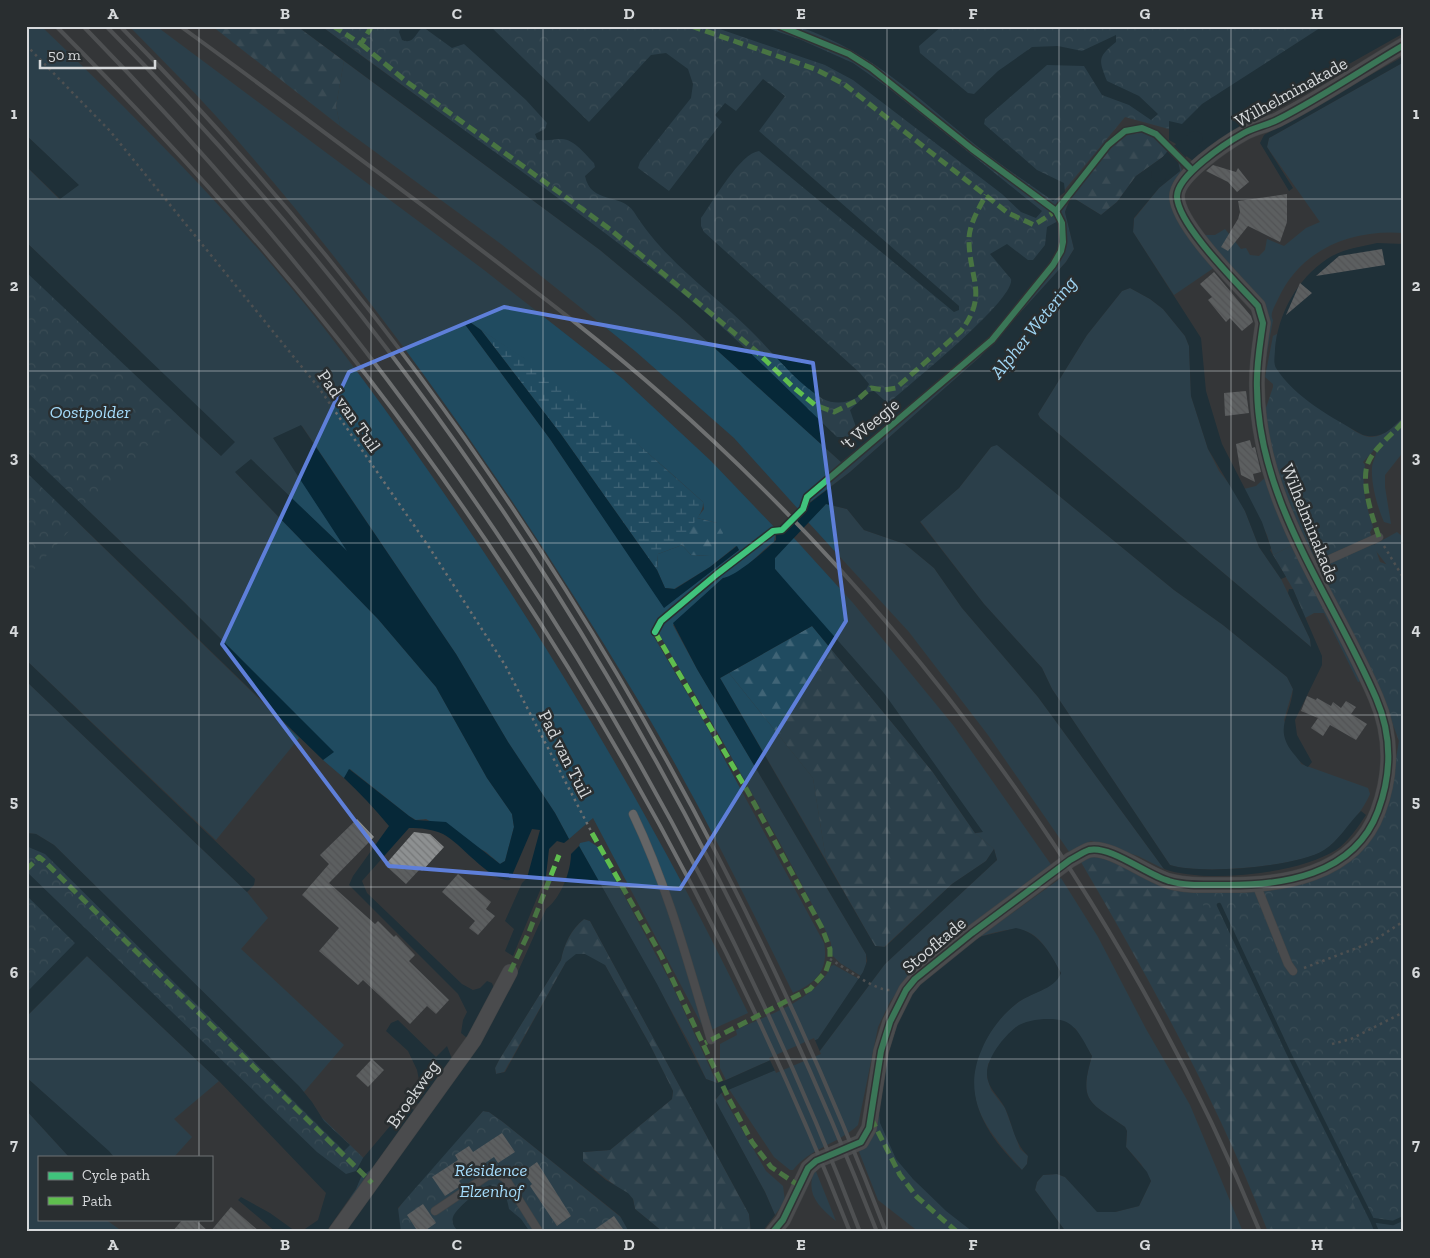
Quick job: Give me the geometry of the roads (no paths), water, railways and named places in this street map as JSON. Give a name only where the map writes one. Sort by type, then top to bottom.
[{"type":"street","name":"Wilhelminakade","points":[[1184,883],[1256,884],[1309,875],[1332,865],[1348,855],[1367,834],[1375,820],[1388,778],[1388,740],[1381,710],[1310,568],[1279,494],[1262,435],[1256,389],[1263,323],[1262,314],[1258,306],[1189,226],[1179,207],[1176,196],[1179,185],[1192,170],[1244,133],[1279,119],[1404,45]]},
{"type":"street","name":"Stoofkade","points":[[773,1232],[783,1220],[808,1168],[816,1161],[861,1142],[872,1118],[881,1051],[890,1022],[906,990],[915,979],[1010,904],[1087,850],[1097,849],[1106,851],[1151,875],[1170,882],[1184,883]]},
{"type":"street","name":"Broekweg","points":[[336,1232],[474,1040],[510,972]]},
{"type":"lane","name":"Wilhelminakade","points":[[1310,568],[1379,537]]},
{"type":"lane","points":[[633,814],[654,858],[672,908],[711,1040]]},
{"type":"lane","points":[[1256,884],[1288,964],[1293,971]]},
{"type":"lane","points":[[435,1210],[487,1176],[497,1174],[505,1178],[539,1232]]},
{"type":"water","points":[[297,26],[321,26],[643,262],[727,331],[837,437],[847,437],[857,430],[850,410],[869,392],[874,391],[884,400],[891,401],[960,341],[997,304],[1008,289],[1011,279],[990,254],[1007,244],[1028,260],[1033,260],[1045,245],[1047,227],[1060,220],[1062,240],[1060,249],[1049,266],[990,340],[886,428],[841,462],[678,315],[600,250]]},
{"type":"water","points":[[401,26],[490,26],[589,122],[651,55],[666,53],[688,69],[693,84],[691,98],[640,162],[638,168],[669,191],[722,122],[715,115],[725,103],[736,111],[763,79],[785,96],[759,131],[959,306],[959,310],[954,312],[759,151],[752,154],[735,169],[720,190],[701,218],[701,226],[704,232],[860,373],[869,384],[861,395],[849,401],[836,402],[823,399],[793,375],[748,328],[687,273],[659,245],[628,206],[593,191],[588,185],[585,176],[595,167],[594,163],[579,148],[566,139],[537,139],[535,134],[545,129],[547,123],[526,100],[464,44],[452,48],[423,27],[412,40],[402,40],[399,32]]},
{"type":"water","points":[[711,26],[761,26],[799,39],[853,63],[887,87],[1042,211],[1036,218],[1021,212],[1002,194],[853,80],[825,65]]},
{"type":"water","points":[[797,26],[942,26],[919,46],[920,53],[968,93],[974,94],[998,71],[1032,47],[1058,46],[1082,51],[1116,35],[1116,42],[1106,51],[1101,59],[1107,81],[1139,96],[1158,114],[1151,120],[1129,105],[1102,95],[1084,66],[1047,65],[985,119],[984,124],[1037,170],[1064,183],[1065,192],[1053,201],[991,157],[877,66],[853,51]]},
{"type":"water","points":[[1323,26],[1404,26],[1404,33],[1246,122],[1197,161],[1193,161],[1177,149],[1176,144],[1169,140],[1169,121],[1182,124],[1202,104]]},
{"type":"water","points":[[1404,56],[1404,62],[1269,138],[1267,147],[1293,188],[1289,191],[1260,143],[1264,135]]},
{"type":"water","points":[[26,135],[79,185],[60,199],[26,166]]},
{"type":"water","points":[[1167,154],[1171,154],[1178,161],[1180,171],[1159,188],[1134,218],[1133,232],[1201,338],[1206,391],[1222,444],[1262,522],[1271,548],[1270,550],[1286,577],[1281,579],[1259,547],[1245,511],[1208,449],[1191,396],[1189,346],[1185,336],[1163,309],[1150,299],[1130,288],[1122,291],[1087,335],[1038,414],[1040,418],[1311,647],[1310,639],[1288,593],[1289,589],[1293,589],[1322,656],[1322,665],[1295,720],[1297,735],[1312,762],[1308,767],[1301,763],[1287,744],[1284,736],[1285,722],[1293,689],[1287,677],[1223,625],[1174,590],[997,445],[991,447],[959,488],[920,522],[984,604],[1042,668],[1052,689],[1170,865],[1184,868],[1225,869],[1248,868],[1293,861],[1324,850],[1339,837],[1361,811],[1366,815],[1356,829],[1345,843],[1336,850],[1299,865],[1276,871],[1227,876],[1203,876],[1164,869],[1038,697],[962,608],[934,568],[905,544],[864,530],[847,509],[826,504],[775,558],[775,569],[884,693],[983,832],[975,833],[932,771],[812,626],[720,678],[875,946],[885,947],[952,884],[986,861],[994,849],[997,860],[885,964],[819,1052],[721,1093],[715,1100],[765,1192],[775,1215],[762,1232],[751,1232],[749,1214],[590,921],[584,919],[572,932],[564,948],[561,960],[499,1060],[495,1068],[496,1074],[505,1072],[566,962],[576,954],[585,954],[605,965],[650,1045],[673,1091],[672,1099],[610,1150],[583,1152],[583,1161],[606,1180],[628,1193],[633,1199],[635,1209],[663,1232],[629,1232],[620,1216],[503,1122],[489,1112],[483,1111],[398,1208],[401,1232],[343,1232],[488,1026],[511,987],[546,909],[561,891],[567,876],[571,854],[579,846],[657,984],[706,1079],[717,1083],[726,1080],[818,1039],[863,972],[867,961],[866,954],[697,669],[673,623],[723,578],[743,568],[766,550],[776,540],[776,529],[850,472],[980,357],[1066,262],[1074,249],[1065,212],[1070,199],[1075,199],[1101,215],[1117,202],[1136,176]]},
{"type":"water","points":[[26,242],[235,442],[221,456],[26,272]]},
{"type":"water","points":[[1377,243],[1404,244],[1404,416],[1381,435],[1370,436],[1363,435],[1340,422],[1304,398],[1284,379],[1276,368],[1274,359],[1280,323],[1298,287],[1316,267],[1327,259],[1351,249]]},
{"type":"water","points":[[467,320],[481,330],[560,433],[657,570],[665,588],[675,589],[710,567],[737,546],[739,550],[664,608],[550,439],[464,323]]},
{"type":"water","points":[[301,425],[456,654],[508,742],[555,813],[569,839],[564,843],[557,841],[549,849],[546,876],[513,956],[505,951],[514,929],[505,921],[522,883],[527,878],[540,830],[532,829],[510,880],[502,879],[485,869],[443,834],[426,829],[409,828],[362,881],[367,893],[462,984],[473,990],[480,988],[487,981],[492,983],[494,988],[467,1038],[461,1033],[463,1020],[467,1012],[458,994],[349,885],[353,876],[389,826],[344,778],[349,769],[415,820],[446,822],[500,864],[505,861],[514,827],[512,814],[487,778],[436,687],[378,619],[235,472],[251,459],[347,551],[273,438]]},
{"type":"water","points":[[26,451],[184,602],[334,752],[323,760],[26,472]]},
{"type":"water","points":[[26,660],[255,879],[254,885],[247,892],[26,681]]},
{"type":"water","points":[[26,833],[36,834],[54,845],[299,1086],[324,1121],[350,1145],[344,1151],[45,854],[26,846]]},
{"type":"water","points":[[26,871],[317,1152],[346,1174],[356,1171],[363,1158],[407,1106],[414,1110],[373,1168],[361,1177],[356,1189],[326,1232],[276,1232],[238,1200],[241,1197],[270,1213],[295,1231],[302,1231],[318,1220],[326,1193],[219,1081],[87,956],[26,1017],[26,993],[75,943],[26,895]]},
{"type":"water","points":[[1016,928],[1032,934],[1038,939],[1048,951],[1061,973],[1058,979],[1048,987],[1021,1000],[1005,1014],[988,1036],[982,1049],[976,1067],[974,1084],[976,1100],[989,1130],[998,1144],[1022,1170],[1027,1164],[1028,1156],[1017,1140],[1003,1104],[989,1084],[987,1069],[992,1055],[1001,1042],[1016,1027],[1026,1022],[1039,1020],[1053,1019],[1064,1021],[1077,1031],[1092,1056],[1086,1083],[1090,1100],[1095,1106],[1125,1127],[1127,1131],[1126,1147],[1147,1172],[1151,1181],[1139,1206],[1115,1212],[1097,1212],[1065,1177],[1057,1174],[1043,1175],[1037,1182],[1035,1190],[1066,1232],[973,1232],[946,1211],[913,1179],[896,1159],[880,1123],[878,1101],[891,1033],[912,993],[928,977],[979,937]]},
{"type":"water","points":[[398,1020],[436,1057],[447,1046],[452,1059],[418,1104],[413,1098],[420,1085],[417,1070],[408,1051],[386,1031],[391,1023]]},
{"type":"water","points":[[26,1077],[113,1156],[68,1156],[26,1110]]},
{"type":"water","points":[[490,1185],[504,1194],[509,1209],[521,1219],[530,1232],[458,1232],[453,1222],[455,1213],[469,1199]]},
{"type":"waterway","name":"Alpher Wetering","points":[[1159,174],[1173,157],[1195,139]]},
{"type":"waterway","points":[[1219,905],[1289,1054],[1372,1220],[1393,1223],[1404,1218]]},
{"type":"waterway","points":[[1372,1220],[1377,1232]]},
{"type":"railway","points":[[56,26],[138,110],[217,196],[331,330],[441,475],[510,577],[576,681],[638,787],[697,896],[752,1006],[803,1118],[850,1232]]},
{"type":"railway","points":[[83,26],[207,160],[324,298],[433,441],[534,589],[627,742],[713,900],[790,1063],[860,1232]]},
{"type":"railway","points":[[106,26],[231,159],[347,297],[454,440],[554,589],[646,742],[730,901],[807,1064],[877,1232]]},
{"type":"railway","points":[[120,26],[243,158],[358,296],[466,440],[565,589],[657,744],[741,903],[818,1066],[886,1232]]},
{"type":"railway","points":[[180,26],[426,208],[607,348],[666,398],[760,486],[849,579],[932,678],[1010,781],[1082,888],[1148,999],[1207,1114],[1260,1232]]},
{"type":"park label","name":"Oostpolder","points":[[90,412]]},
{"type":"park label","name":"Résidence Elzenhof","points":[[491,1180]]}]
